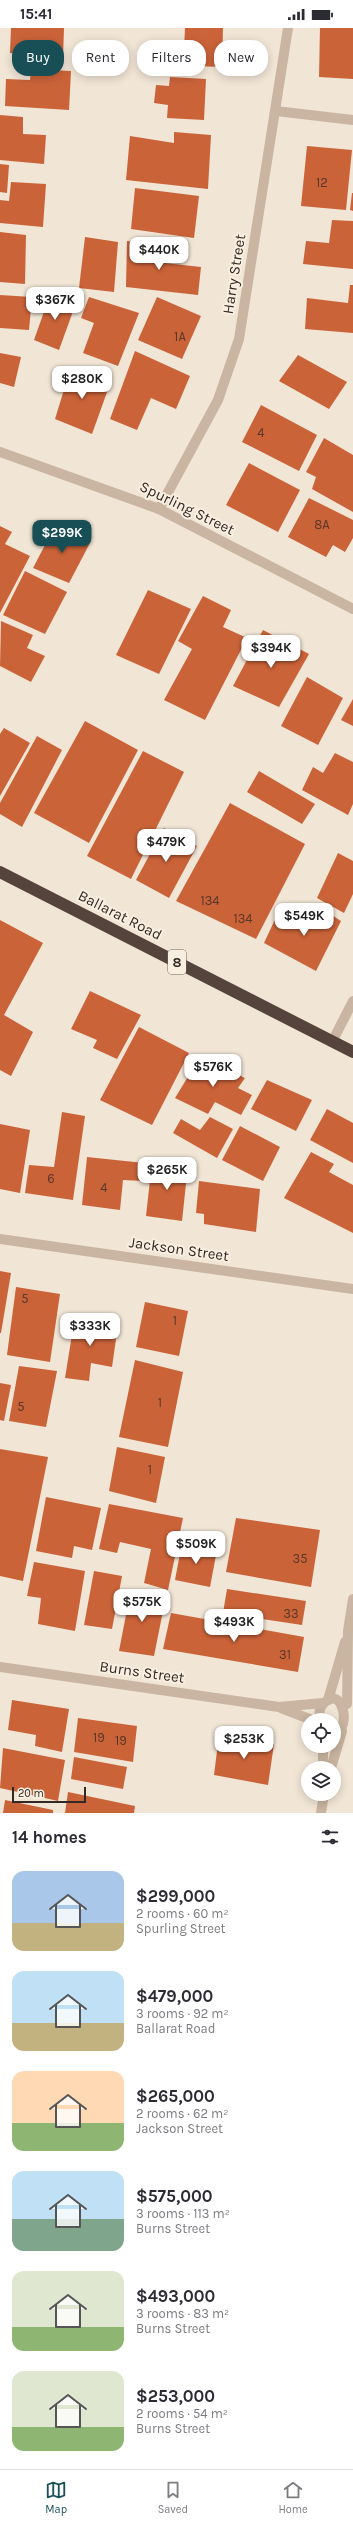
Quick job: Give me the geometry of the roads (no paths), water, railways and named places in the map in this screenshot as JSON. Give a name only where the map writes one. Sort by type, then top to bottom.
[{"type":"highway","name":"Ballarat Road","points":[[0,872],[353,1052]]},
{"type":"street","name":"Harry Street","points":[[159,509],[218,400],[239,339],[288,28]]},
{"type":"street","points":[[276,111],[353,120]]},
{"type":"street","name":"Spurling Street","points":[[0,452],[159,509],[353,609]]},
{"type":"street","points":[[332,1042],[353,1001]]},
{"type":"street","name":"Jackson Street","points":[[0,1239],[353,1289]]},
{"type":"street","points":[[318,1713],[325,1702],[348,1631],[353,1599]]},
{"type":"street","points":[[333,1761],[344,1730],[352,1718],[350,1707],[348,1631]]},
{"type":"street","name":"Burns Street","points":[[0,1667],[279,1707],[301,1716]]},
{"type":"street","name":"Burns Street","points":[[279,1707],[325,1702],[338,1699],[350,1707]]},
{"type":"street","points":[[320,1813],[323,1801]]}]
